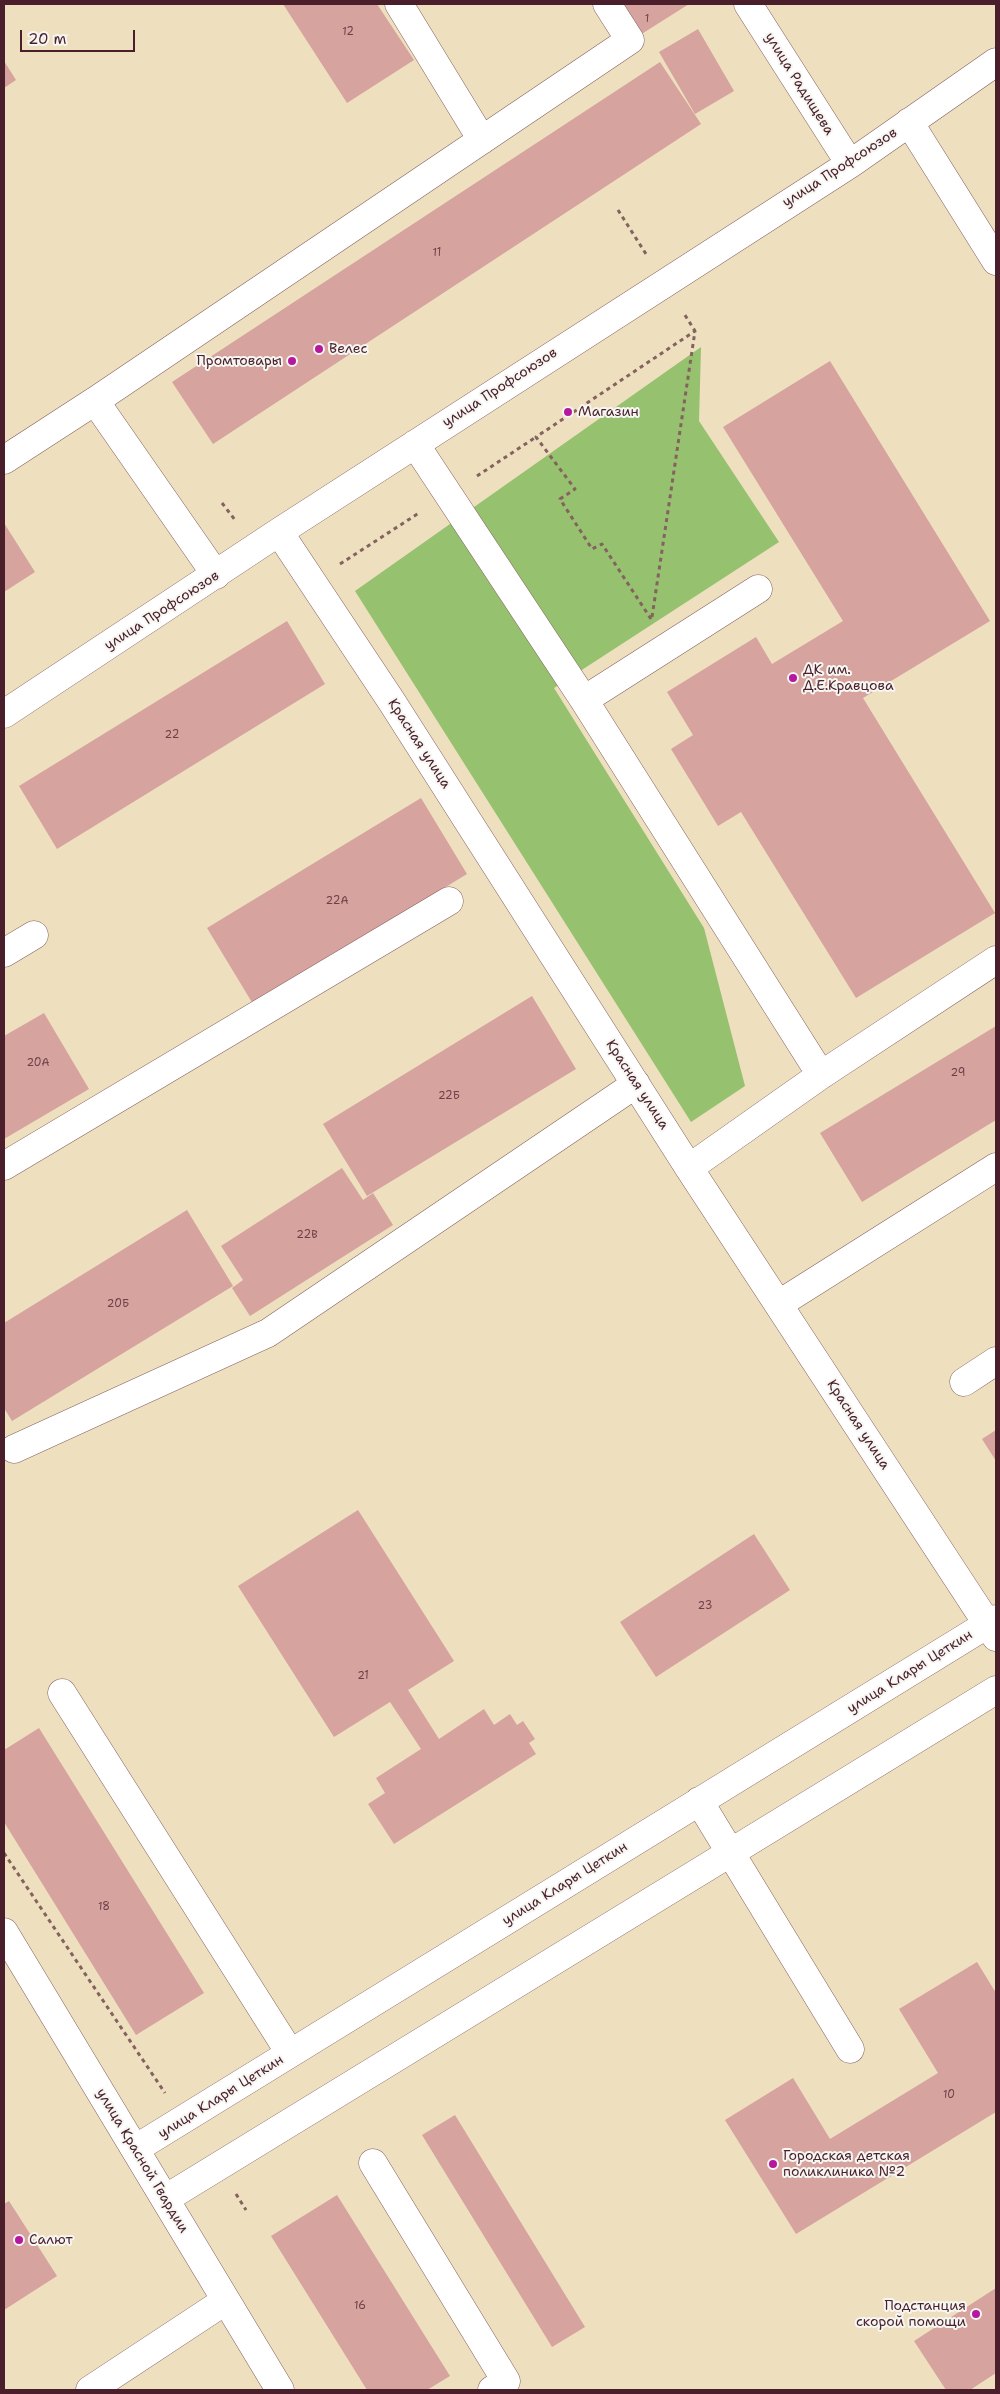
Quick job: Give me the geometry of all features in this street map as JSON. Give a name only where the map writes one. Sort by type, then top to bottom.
[{"type":"street","points":[[400,4],[482,140]]},
{"type":"street","points":[[4,460],[95,401],[630,40],[607,4]]},
{"type":"street","name":"улица Радищева","points":[[748,4],[850,164]]},
{"type":"street","name":"улица Профсоюзов","points":[[4,714],[279,532],[664,282],[850,164],[996,62]]},
{"type":"street","points":[[909,122],[996,261]]},
{"type":"street","points":[[95,401],[216,575]]},
{"type":"street","points":[[415,444],[584,700],[821,1075]]},
{"type":"street","name":"Красная улица","points":[[279,532],[392,702],[690,1168],[993,1627]]},
{"type":"street","points":[[584,700],[758,589]]},
{"type":"street","points":[[4,1166],[449,901]]},
{"type":"street","points":[[4,953],[34,935]]},
{"type":"street","points":[[690,1168],[821,1075],[996,960]]},
{"type":"street","points":[[14,1449],[268,1334],[636,1084]]},
{"type":"street","points":[[779,1304],[996,1167]]},
{"type":"street","points":[[964,1382],[996,1361]]},
{"type":"street","name":"улица Клары Цеткин","points":[[135,2150],[699,1801],[993,1627]]},
{"type":"street","points":[[165,2199],[730,1851],[996,1690]]},
{"type":"street","points":[[62,1693],[290,2053]]},
{"type":"street","points":[[699,1801],[850,2050]]},
{"type":"street","name":"улица Красной Гвардии","points":[[4,1932],[280,2390]]},
{"type":"street","points":[[372,2163],[506,2381],[492,2390]]},
{"type":"street","points":[[90,2390],[225,2301]]},
{"type":"path","points":[[618,210],[695,331],[652,619]]},
{"type":"path","points":[[312,582],[695,331]]},
{"type":"path","points":[[536,436],[575,489],[560,499],[592,549],[602,544],[669,646]]},
{"type":"path","points":[[4,1853],[184,2121]]},
{"type":"path","points":[[219,2166],[246,2210]]},
{"type":"green space","points":[[701,347],[699,421],[779,542],[554,688],[704,928],[745,1086],[691,1122],[355,591]]},
{"type":"building","points":[[283,4],[377,4],[414,60],[347,103]]},
{"type":"building","points":[[619,4],[689,4],[640,35]]},
{"type":"building","points":[[698,29],[734,91],[695,114],[659,52]]},
{"type":"building","points":[[4,61],[16,80],[4,88]]},
{"type":"building","points":[[660,62],[701,124],[213,444],[172,382]]},
{"type":"building","name":"ДК им. Д.Е.Кравцова","points":[[830,361],[990,621],[863,698],[995,913],[856,998],[741,812],[718,826],[671,749],[693,735],[667,692],[756,637],[772,664],[843,621],[723,427]]},
{"type":"building","points":[[4,523],[35,572],[4,592]]},
{"type":"building","points":[[287,621],[325,684],[57,849],[19,786]]},
{"type":"building","points":[[421,798],[467,874],[253,1004],[207,928]]},
{"type":"building","points":[[532,996],[576,1069],[367,1196],[323,1124]]},
{"type":"building","points":[[44,1013],[89,1089],[4,1139],[4,1036]]},
{"type":"building","points":[[996,1026],[996,1120],[862,1202],[820,1133]]},
{"type":"building","points":[[342,1168],[363,1200],[373,1193],[393,1225],[250,1316],[232,1288],[243,1280],[221,1246]]},
{"type":"building","points":[[187,1210],[233,1286],[12,1421],[4,1408],[4,1323]]},
{"type":"building","points":[[996,1430],[996,1461],[982,1439]]},
{"type":"building","points":[[358,1510],[454,1661],[408,1690],[439,1739],[484,1709],[494,1725],[510,1714],[517,1725],[523,1721],[535,1739],[529,1743],[536,1754],[394,1844],[368,1804],[385,1793],[376,1778],[421,1749],[390,1702],[334,1737],[238,1586]]},
{"type":"building","points":[[754,1534],[790,1590],[656,1677],[620,1622]]},
{"type":"building","points":[[39,1728],[204,1993],[136,2035],[4,1822],[4,1750]]},
{"type":"building","points":[[977,1962],[996,1993],[996,2112],[796,2234],[725,2120],[793,2078],[830,2139],[938,2073],[899,2009]]},
{"type":"building","points":[[455,2115],[585,2327],[552,2347],[422,2135]]},
{"type":"building","points":[[337,2195],[450,2376],[427,2390],[367,2390],[271,2236]]},
{"type":"building","name":"Салют","points":[[9,2201],[57,2276],[4,2310],[4,2204]]},
{"type":"building","name":"Подстанция скорой помощи","points":[[996,2288],[996,2373],[970,2390],[946,2390],[914,2341]]},
{"type":"place","name":"Велес","points":[[319,349]]},
{"type":"place","name":"Промтовары","points":[[292,361]]},
{"type":"place","name":"Магазин","points":[[568,412]]},
{"type":"place","name":"ДК им. Д.Е.Кравцова","points":[[793,678]]},
{"type":"place","name":"Городская детская поликлиника №2","points":[[773,2164]]},
{"type":"place","name":"Салют","points":[[19,2240]]},
{"type":"place","name":"Подстанция скорой помощи","points":[[976,2314]]}]
